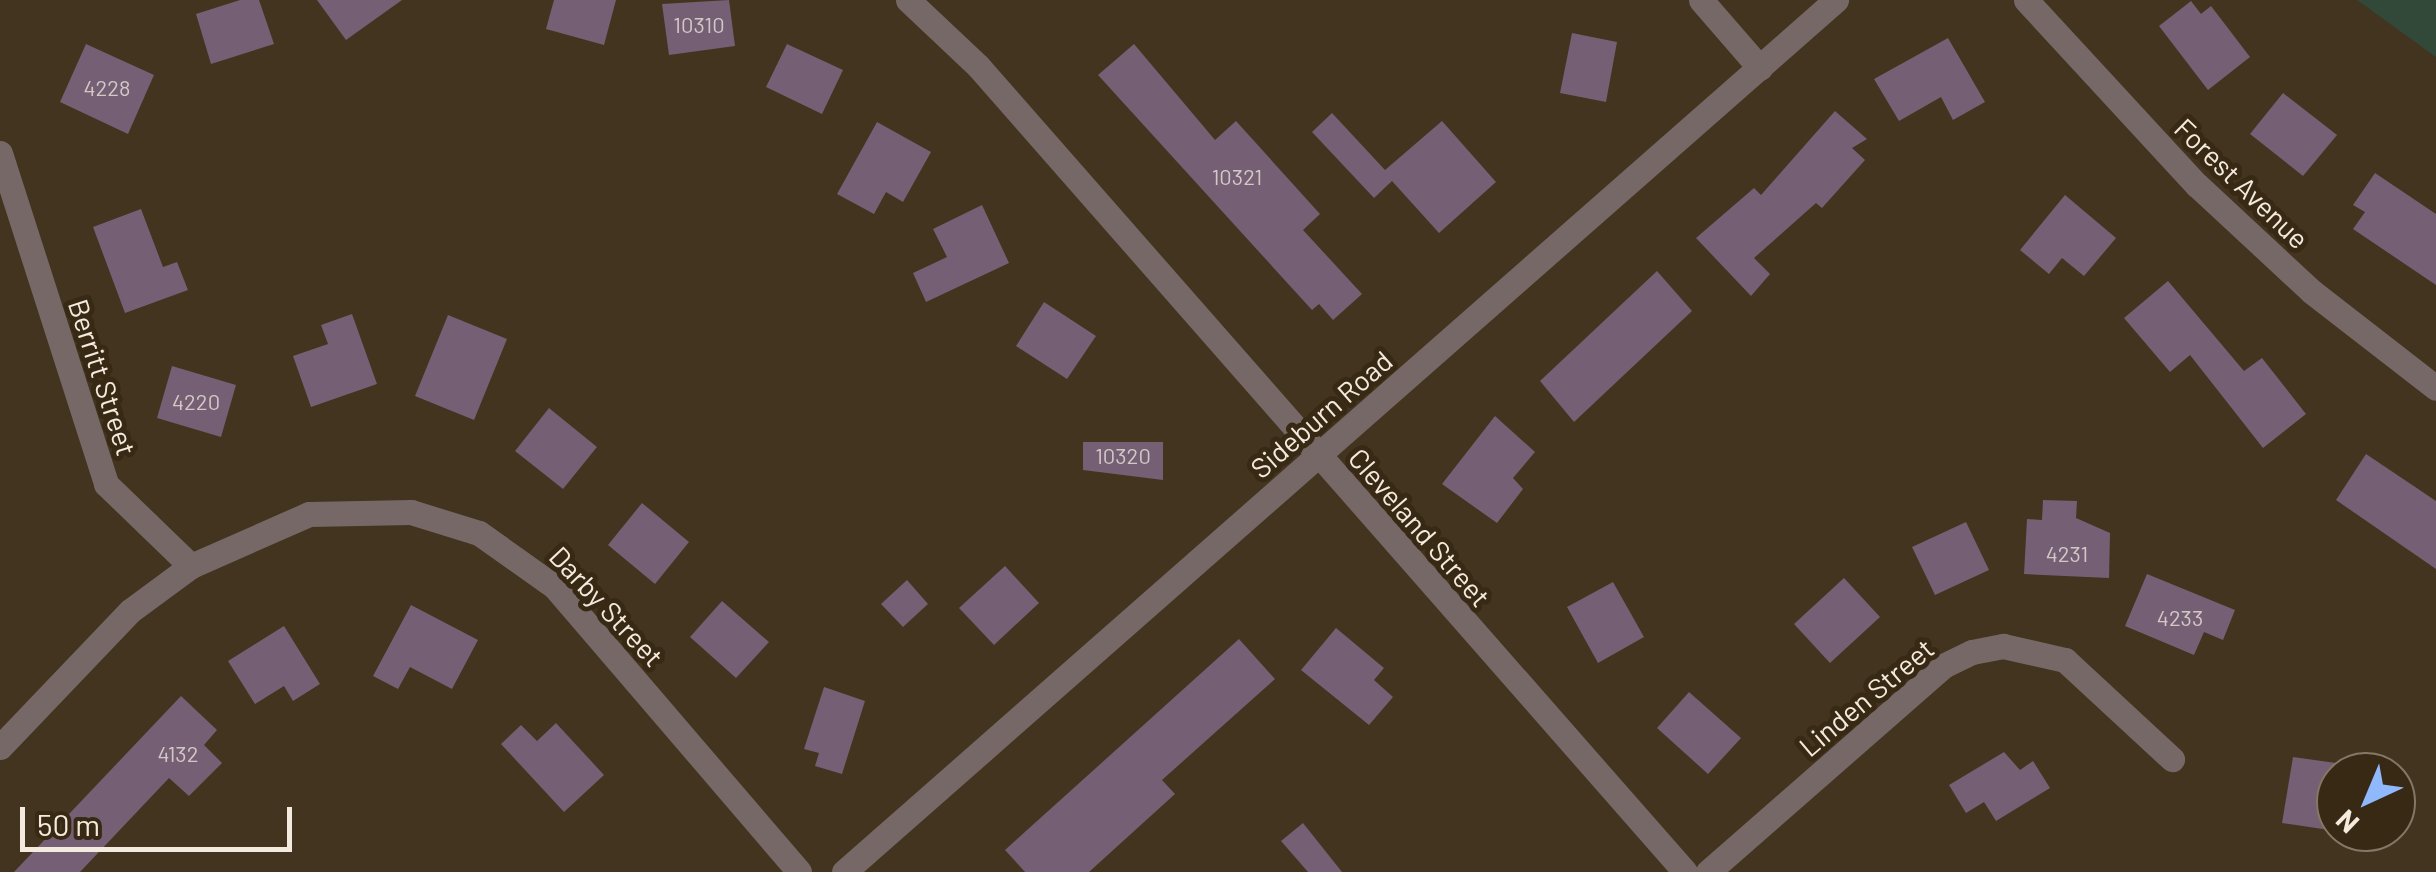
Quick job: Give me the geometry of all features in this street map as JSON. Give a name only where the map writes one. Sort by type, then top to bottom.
[{"type":"street","name":"Cleveland Street","points":[[908,0],[978,66],[1685,872]]},
{"type":"street","points":[[1701,0],[1760,68]]},
{"type":"street","name":"Sideburn Road","points":[[844,872],[1836,0]]},
{"type":"street","name":"Forest Avenue","points":[[2026,0],[2196,185],[2311,292],[2436,388]]},
{"type":"street","name":"Berritt Street","points":[[0,153],[106,484],[191,566]]},
{"type":"street","name":"Darby Street","points":[[191,566],[266,527],[332,510],[411,512],[480,533],[555,587],[799,872]]},
{"type":"street","points":[[0,747],[130,611],[191,566]]},
{"type":"street","name":"Linden Street","points":[[1708,872],[1943,666],[1972,652],[2003,646],[2066,660],[2172,760]]},
{"type":"green space","points":[[2357,0],[2436,0],[2436,57]]},
{"type":"building","points":[[240,0],[259,0],[274,44],[211,64],[196,14]]},
{"type":"building","points":[[317,0],[402,0],[346,40]]},
{"type":"building","points":[[554,0],[616,0],[604,45],[546,29]]},
{"type":"building","points":[[729,0],[735,46],[669,55],[662,4]]},
{"type":"building","points":[[2191,1],[2201,14],[2211,6],[2250,57],[2208,90],[2159,26]]},
{"type":"building","points":[[1572,33],[1617,42],[1606,102],[1560,93]]},
{"type":"building","points":[[1948,38],[1985,102],[1953,120],[1941,97],[1899,121],[1874,79]]},
{"type":"building","points":[[86,44],[154,75],[128,134],[60,102]]},
{"type":"building","points":[[787,44],[843,70],[822,114],[766,87]]},
{"type":"building","points":[[1134,44],[1215,140],[1236,121],[1320,214],[1303,230],[1362,294],[1333,320],[1319,304],[1312,310],[1098,75]]},
{"type":"building","points":[[2283,93],[2337,135],[2303,176],[2250,134]]},
{"type":"building","points":[[1835,111],[1867,139],[1852,148],[1865,160],[1822,208],[1816,203],[1754,258],[1770,274],[1751,296],[1696,238],[1754,188],[1761,195]]},
{"type":"building","points":[[1332,113],[1385,170],[1442,121],[1496,182],[1439,233],[1392,181],[1374,198],[1312,132]]},
{"type":"building","points":[[877,122],[931,152],[903,202],[886,192],[874,214],[837,194]]},
{"type":"building","points":[[2375,173],[2436,214],[2436,285],[2353,229],[2365,212],[2353,205]]},
{"type":"building","points":[[2065,195],[2116,238],[2084,276],[2062,258],[2049,274],[2020,250]]},
{"type":"building","points":[[982,205],[1009,263],[926,302],[913,273],[947,257],[933,229]]},
{"type":"building","points":[[141,209],[163,267],[177,262],[188,290],[125,313],[93,227]]},
{"type":"building","points":[[1657,271],[1692,311],[1574,422],[1540,381]]},
{"type":"building","points":[[2168,281],[2244,371],[2262,358],[2306,414],[2263,448],[2190,355],[2170,372],[2124,318]]},
{"type":"building","points":[[1044,302],[1096,336],[1067,379],[1016,346]]},
{"type":"building","points":[[352,314],[377,384],[311,407],[293,356],[328,344],[321,325]]},
{"type":"building","points":[[448,315],[507,339],[474,420],[415,396]]},
{"type":"building","points":[[172,366],[236,385],[221,437],[157,418]]},
{"type":"building","points":[[549,408],[597,447],[563,489],[515,451]]},
{"type":"building","points":[[1495,416],[1535,452],[1513,478],[1523,489],[1497,523],[1442,484]]},
{"type":"building","points":[[1083,442],[1163,442],[1163,480],[1083,470]]},
{"type":"building","points":[[2366,454],[2436,501],[2436,569],[2336,500]]},
{"type":"building","points":[[2043,500],[2077,501],[2076,518],[2110,533],[2109,578],[2024,574],[2027,519],[2042,520]]},
{"type":"building","points":[[642,503],[689,542],[655,584],[608,545]]},
{"type":"building","points":[[1966,522],[1989,570],[1935,595],[1912,547]]},
{"type":"building","points":[[1005,566],[1039,603],[994,645],[959,608]]},
{"type":"building","points":[[2147,574],[2235,610],[2223,640],[2204,632],[2194,655],[2125,626]]},
{"type":"building","points":[[1844,578],[1880,617],[1830,663],[1794,624]]},
{"type":"building","points":[[907,580],[928,604],[903,627],[881,604]]},
{"type":"building","points":[[1613,582],[1644,637],[1598,663],[1567,607]]},
{"type":"building","points":[[722,601],[769,642],[736,678],[690,637]]},
{"type":"building","points":[[411,605],[478,640],[452,689],[410,667],[398,689],[373,676]]},
{"type":"building","points":[[284,626],[320,684],[293,701],[284,686],[255,704],[228,661]]},
{"type":"building","points":[[1336,628],[1384,668],[1374,680],[1393,697],[1369,725],[1301,670]]},
{"type":"building","points":[[1239,639],[1275,679],[1162,780],[1175,794],[1089,872],[1025,872],[1005,850]]},
{"type":"building","points":[[824,687],[865,701],[842,774],[815,766],[819,753],[804,749]]},
{"type":"building","points":[[1689,692],[1741,738],[1708,774],[1657,728]]},
{"type":"building","points":[[181,696],[217,730],[204,745],[222,763],[189,796],[169,778],[80,872],[14,872]]},
{"type":"building","points":[[556,723],[604,775],[564,812],[501,744],[521,725],[537,741]]},
{"type":"building","points":[[2004,752],[2020,770],[2033,761],[2050,788],[1996,821],[1984,802],[1966,813],[1949,785]]},
{"type":"building","points":[[2293,757],[2316,760],[2316,828],[2282,823]]},
{"type":"building","points":[[1303,823],[1342,872],[1308,872],[1281,841]]}]
